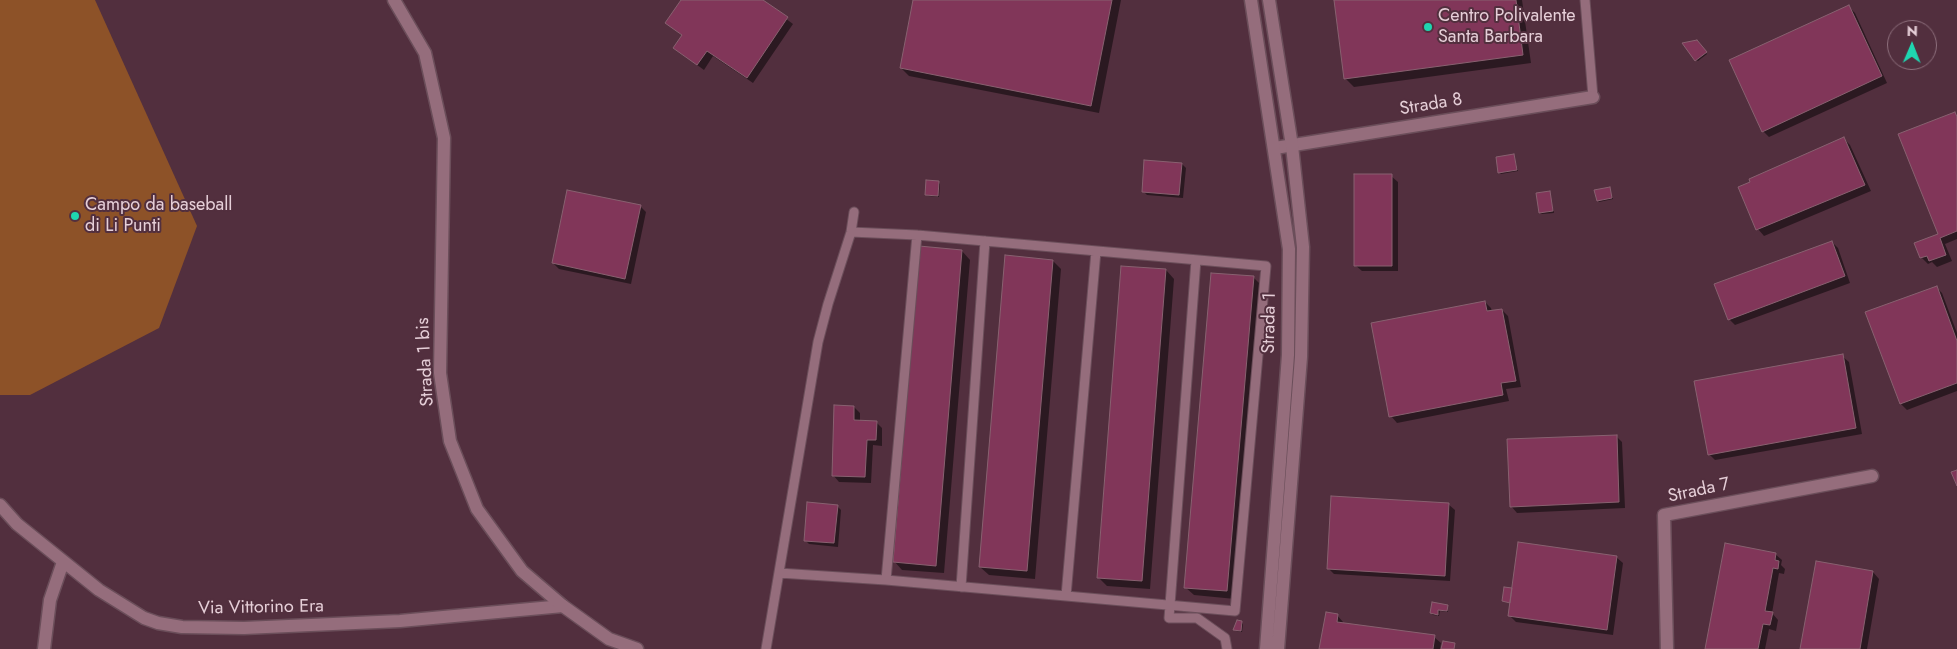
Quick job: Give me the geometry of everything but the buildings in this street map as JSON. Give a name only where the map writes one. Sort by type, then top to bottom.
[{"type":"street","name":"Strada 1 bis","points":[[394,0],[425,53],[444,138],[440,373],[450,441],[477,509],[522,571],[563,606],[609,639],[637,649]]},
{"type":"street","name":"Strada 1","points":[[1251,0],[1289,249],[1288,355],[1266,649]]},
{"type":"street","name":"Strada 1","points":[[1269,0],[1292,146],[1303,247],[1301,358],[1278,649]]},
{"type":"street","name":"Strada 8","points":[[1275,148],[1593,97]]},
{"type":"street","name":"Strada 7","points":[[1667,649],[1664,515],[1872,476]]},
{"type":"street","name":"Via Vittorino Era","points":[[0,505],[17,524],[100,590],[144,618],[158,623],[182,627],[244,628],[400,621],[563,606]]},
{"type":"street","points":[[44,649],[50,600],[63,562]]},
{"type":"lane","points":[[1585,0],[1593,97]]},
{"type":"lane","points":[[766,649],[818,342],[851,232],[854,212]]},
{"type":"lane","points":[[779,573],[961,586],[1236,611],[1266,266],[917,235],[851,232]]},
{"type":"lane","points":[[886,580],[917,235]]},
{"type":"lane","points":[[961,586],[985,241]]},
{"type":"lane","points":[[1066,596],[1096,251]]},
{"type":"lane","points":[[1196,260],[1169,618],[1196,618],[1225,638],[1228,649]]},
{"type":"shaded area","name":"Campo da baseball di Li Punti","points":[[0,0],[95,0],[197,226],[159,328],[30,395],[0,395]]},
{"type":"place","name":"Centro Polivalente Santa Barbara","points":[[1428,27]]},
{"type":"place","name":"Campo da baseball di Li Punti","points":[[75,216]]}]
